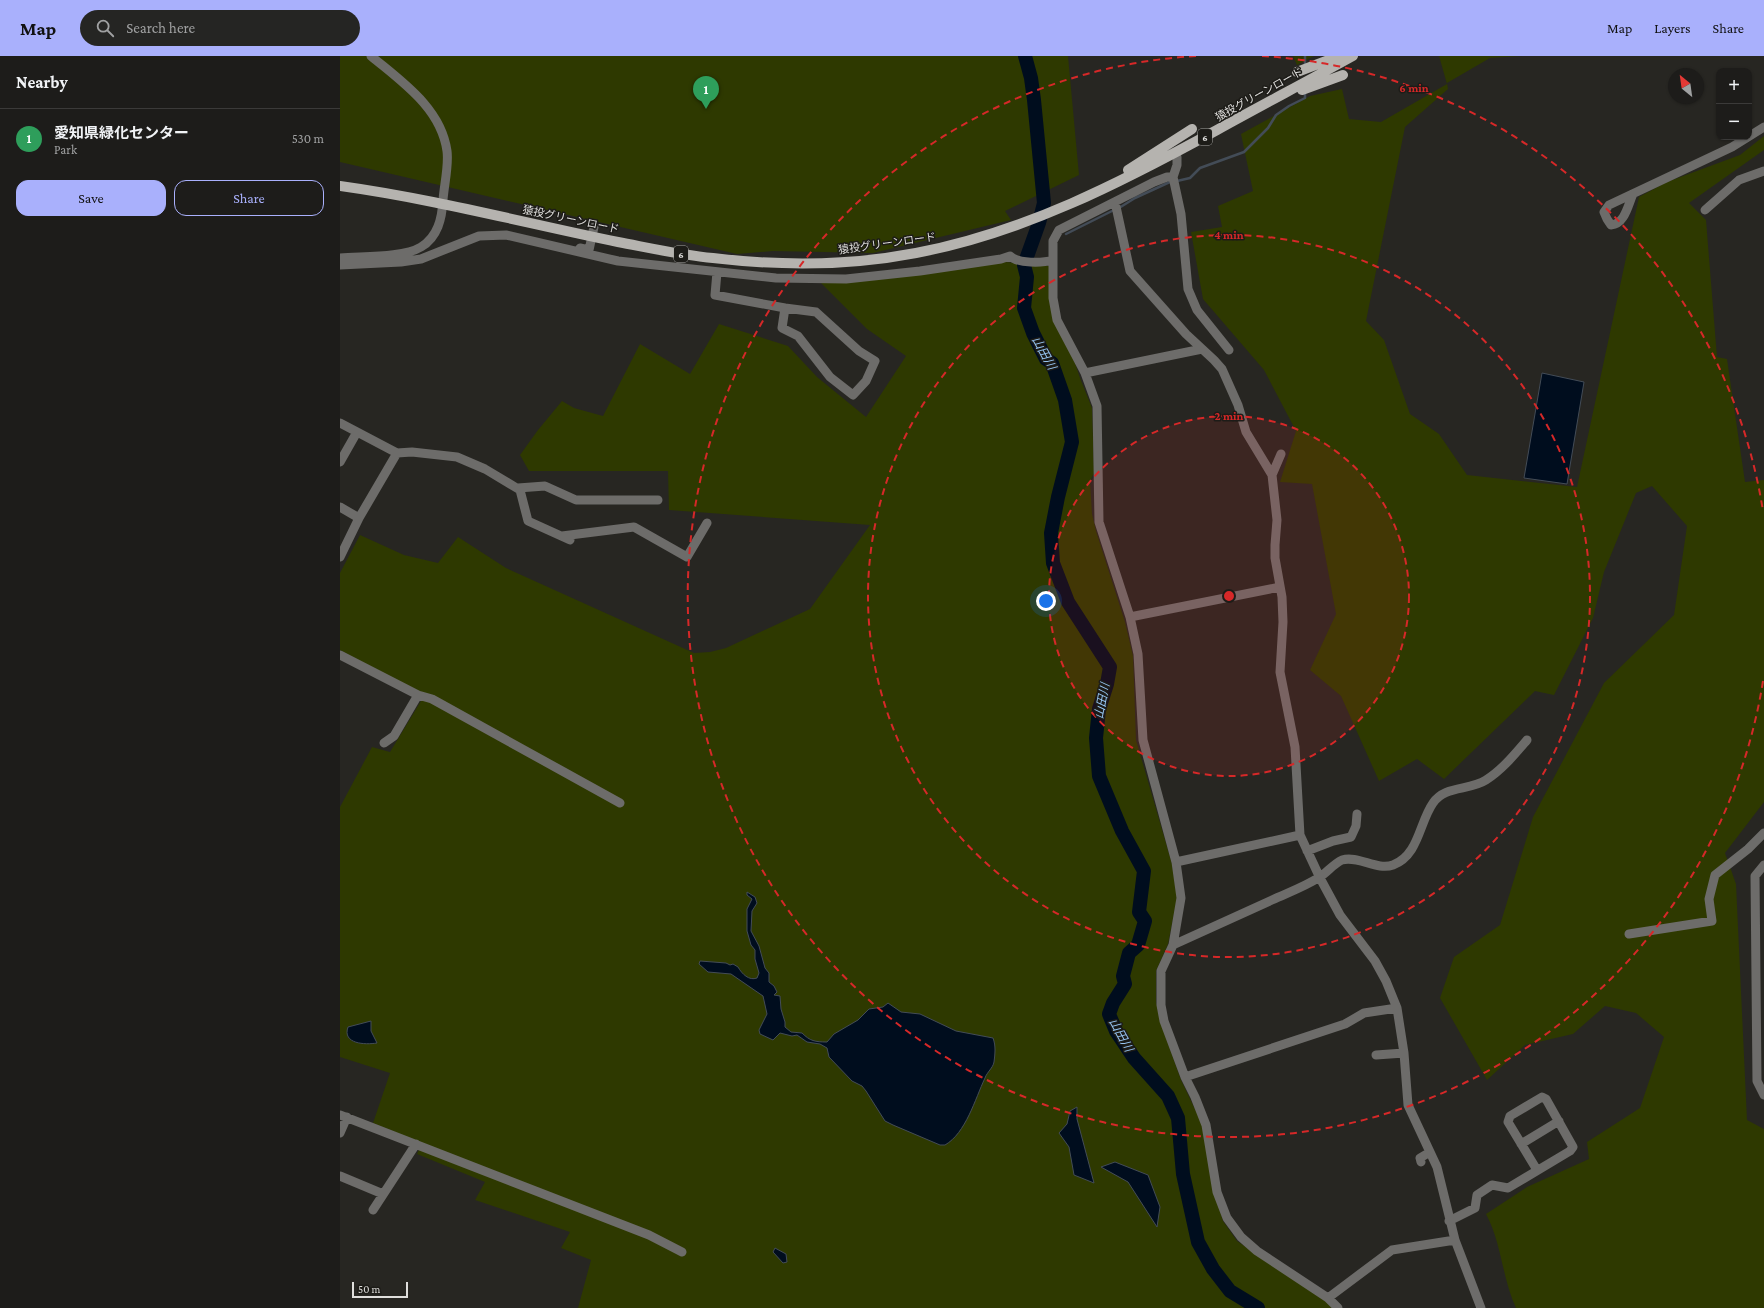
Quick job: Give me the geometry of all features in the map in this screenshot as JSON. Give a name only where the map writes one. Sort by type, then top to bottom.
[{"type":"main road","points":[[1297,72],[1339,56]]},
{"type":"main road","name":"猿投グリーンロード","points":[[340,186],[427,200],[552,229],[665,252],[755,262],[798,264],[852,262],[915,254],[978,238],[1024,223],[1086,197],[1196,142],[1353,56]]},
{"type":"main road","points":[[1196,142],[1213,135],[1297,92],[1343,75]]},
{"type":"main road","points":[[1086,197],[1192,129]]},
{"type":"street","points":[[340,258],[401,254],[420,248],[428,242],[437,230],[442,212],[447,152],[442,133],[431,112],[415,93],[371,56]]},
{"type":"street","points":[[1633,194],[1732,147],[1764,127]]},
{"type":"street","points":[[1177,157],[1177,164],[1173,176],[1181,214],[1188,289],[1197,310],[1229,350]]},
{"type":"street","points":[[1705,210],[1739,180],[1764,171]]},
{"type":"street","points":[[1173,176],[1154,182],[1059,230],[1053,241],[1054,298],[1057,320],[1085,374],[1096,406],[1098,418],[1099,522],[1130,617],[1138,654],[1143,740],[1176,862],[1181,898],[1173,945],[1161,971],[1161,1005],[1164,1021],[1185,1077],[1206,1125],[1217,1192],[1227,1218],[1240,1237],[1257,1251],[1328,1298],[1338,1308]]},
{"type":"street","points":[[1115,202],[1130,271],[1186,334],[1214,360],[1228,380],[1238,405],[1246,432],[1272,475],[1277,520],[1275,558],[1280,587],[1283,622],[1280,672],[1295,747],[1300,834],[1320,878],[1340,915],[1382,971],[1397,1008],[1404,1053],[1408,1105],[1440,1176],[1449,1221],[1481,1308]]},
{"type":"street","points":[[572,250],[573,246],[588,250],[594,227]]},
{"type":"street","points":[[340,266],[401,262],[421,258],[479,236],[492,235],[506,235],[618,261],[776,278],[846,279],[927,270],[1001,259],[1010,256],[1018,260],[1038,262],[1053,260]]},
{"type":"street","points":[[718,272],[715,295],[785,308],[816,312],[859,351],[875,361],[866,381],[853,395],[830,377],[798,336],[782,328],[785,308]]},
{"type":"street","points":[[1085,374],[1202,348]]},
{"type":"street","points":[[340,423],[397,453],[420,453],[457,457],[485,469],[520,490],[528,521],[570,540]]},
{"type":"street","points":[[340,462],[358,432]]},
{"type":"street","points":[[340,557],[359,518],[397,453]]},
{"type":"street","points":[[1272,475],[1281,454]]},
{"type":"street","points":[[518,488],[545,486],[576,500],[658,500]]},
{"type":"street","points":[[340,507],[359,518]]},
{"type":"street","points":[[561,536],[634,527],[687,557],[707,523]]},
{"type":"street","points":[[1130,617],[1280,587]]},
{"type":"street","points":[[340,655],[418,695],[432,699],[620,803]]},
{"type":"street","points":[[384,743],[394,736],[418,695]]},
{"type":"street","points":[[1173,945],[1320,878],[1341,860],[1349,859],[1392,865],[1407,855],[1415,843],[1433,803],[1443,792],[1476,786],[1485,781],[1496,774],[1528,740]]},
{"type":"street","points":[[1307,851],[1333,841],[1351,837],[1356,826],[1357,814]]},
{"type":"street","points":[[1628,934],[1712,921],[1709,899],[1715,875],[1748,849],[1764,832]]},
{"type":"street","points":[[1176,862],[1300,834]]},
{"type":"street","points":[[1764,866],[1755,876],[1760,979],[1757,1081],[1764,1095]]},
{"type":"street","points":[[1185,1077],[1345,1024],[1364,1013],[1397,1008]]},
{"type":"street","points":[[1376,1054],[1404,1053]]},
{"type":"street","points":[[1449,1221],[1475,1208],[1477,1195],[1492,1185],[1508,1188],[1570,1151],[1573,1147],[1546,1099],[1542,1097],[1510,1116],[1508,1122],[1537,1170]]},
{"type":"street","points":[[340,1134],[343,1116],[649,1235],[682,1252]]},
{"type":"street","points":[[1521,1144],[1559,1121]]},
{"type":"street","points":[[373,1210],[416,1144]]},
{"type":"street","points":[[1421,1162],[1420,1158],[1430,1152]]},
{"type":"street","points":[[340,1176],[383,1194]]},
{"type":"street","points":[[1328,1298],[1392,1250],[1455,1240]]},
{"type":"green space","points":[[340,56],[1068,56],[1079,175],[1005,211],[1011,220],[873,253],[773,251],[737,254],[340,162]]},
{"type":"green space","points":[[1293,56],[1314,56],[1297,65]]},
{"type":"green space","points":[[1439,56],[1522,56],[1490,58],[1447,83],[1448,89],[1405,127],[1366,321],[1384,340],[1410,414],[1439,434],[1467,475],[1577,487],[1639,197],[1667,182],[1740,155],[1764,136],[1764,150],[1689,203],[1706,220],[1717,357],[1727,359],[1745,482],[1764,480],[1764,802],[1725,853],[1736,884],[1747,1120],[1764,1129],[1764,1308],[1516,1308],[1511,1297],[1499,1249],[1486,1214],[1527,1187],[1589,1159],[1587,1142],[1640,1108],[1664,1037],[1636,1013],[1605,1006],[1573,1034],[1525,1045],[1487,1080],[1440,998],[1454,957],[1500,925],[1533,817],[1604,683],[1674,615],[1687,526],[1652,486],[1636,493],[1604,572],[1593,618],[1554,695],[1535,691],[1444,779],[1417,759],[1379,781],[1341,696],[1310,670],[1336,614],[1312,484],[1280,482],[1296,431],[1264,370],[1203,299],[1191,232],[1222,227],[1218,206],[1253,191],[1241,134],[1310,96],[1342,89],[1349,119],[1381,122],[1447,84]]},
{"type":"green space","points":[[1005,262],[1049,266],[1050,288],[1080,378],[1092,408],[1094,473],[1090,481],[1092,514],[1125,622],[1133,656],[1136,740],[1172,864],[1177,898],[1168,944],[1156,971],[1156,1002],[1161,1024],[1181,1080],[1203,1126],[1215,1194],[1223,1221],[1237,1241],[1328,1303],[1332,1308],[578,1308],[591,1260],[561,1248],[570,1232],[475,1200],[485,1182],[417,1154],[422,1143],[373,1123],[390,1073],[340,1057],[340,807],[372,747],[390,752],[424,696],[340,650],[340,573],[360,535],[404,555],[438,563],[458,537],[506,568],[694,653],[710,652],[726,648],[810,609],[870,525],[669,510],[668,471],[529,471],[520,455],[562,401],[574,408],[603,416],[640,344],[690,374],[719,324],[788,346],[817,377],[866,417],[906,356],[867,329],[820,282]]},
{"type":"water","points":[[1542,373],[1584,382],[1567,484],[1524,478]]},
{"type":"water","points":[[747,892],[755,897],[757,903],[752,911],[751,931],[759,946],[765,968],[769,973],[769,982],[774,986],[777,992],[774,995],[780,996],[785,1027],[791,1032],[802,1033],[808,1038],[819,1042],[827,1042],[834,1034],[858,1020],[869,1009],[883,1007],[888,1003],[901,1012],[920,1014],[956,1031],[993,1038],[995,1050],[993,1064],[986,1076],[969,1115],[959,1132],[952,1140],[945,1145],[940,1145],[885,1121],[862,1086],[852,1081],[829,1057],[827,1048],[820,1044],[807,1042],[797,1035],[792,1036],[780,1033],[773,1040],[760,1034],[759,1030],[767,1014],[763,996],[731,974],[708,972],[699,964],[700,961],[726,963],[730,965],[733,964],[749,978],[757,978],[759,973],[755,959],[755,950],[751,945],[747,931],[747,909],[752,899],[747,895]]},
{"type":"water","points":[[371,1021],[371,1031],[377,1043],[367,1044],[356,1042],[348,1037],[348,1027]]},
{"type":"water","points":[[1077,1107],[1077,1119],[1094,1183],[1074,1175],[1069,1147],[1059,1133],[1067,1124],[1070,1111]]},
{"type":"water","points":[[1115,1162],[1148,1175],[1160,1207],[1157,1227],[1128,1182],[1101,1167]]},
{"type":"water","points":[[775,1248],[786,1254],[787,1262],[783,1263],[773,1252]]},
{"type":"waterway","name":"山田川","points":[[1025,56],[1031,78],[1034,100],[1044,203],[1039,223],[1024,265],[1027,277],[1024,308],[1033,333],[1046,359],[1052,363],[1065,400],[1072,442],[1058,497],[1051,533],[1053,563],[1068,602],[1110,667],[1107,684],[1099,709],[1096,738],[1099,776],[1122,831],[1144,871],[1139,912],[1145,921],[1138,945],[1129,953],[1123,976],[1125,984],[1113,1003],[1109,1014],[1116,1031],[1134,1058],[1168,1096],[1178,1118],[1183,1174],[1198,1242],[1213,1269],[1230,1291],[1258,1308]]},
{"type":"waterway","points":[[1305,56],[1305,65]]},
{"type":"waterway","points":[[1177,181],[1190,178],[1200,168],[1244,152],[1268,128],[1276,115],[1305,98],[1305,92]]},
{"type":"waterway","points":[[1119,208],[1135,198],[1172,181]]},
{"type":"waterway","points":[[1066,234],[1114,210]]},
{"type":"place","name":"愛知県緑化センター","points":[[706,109]]}]
